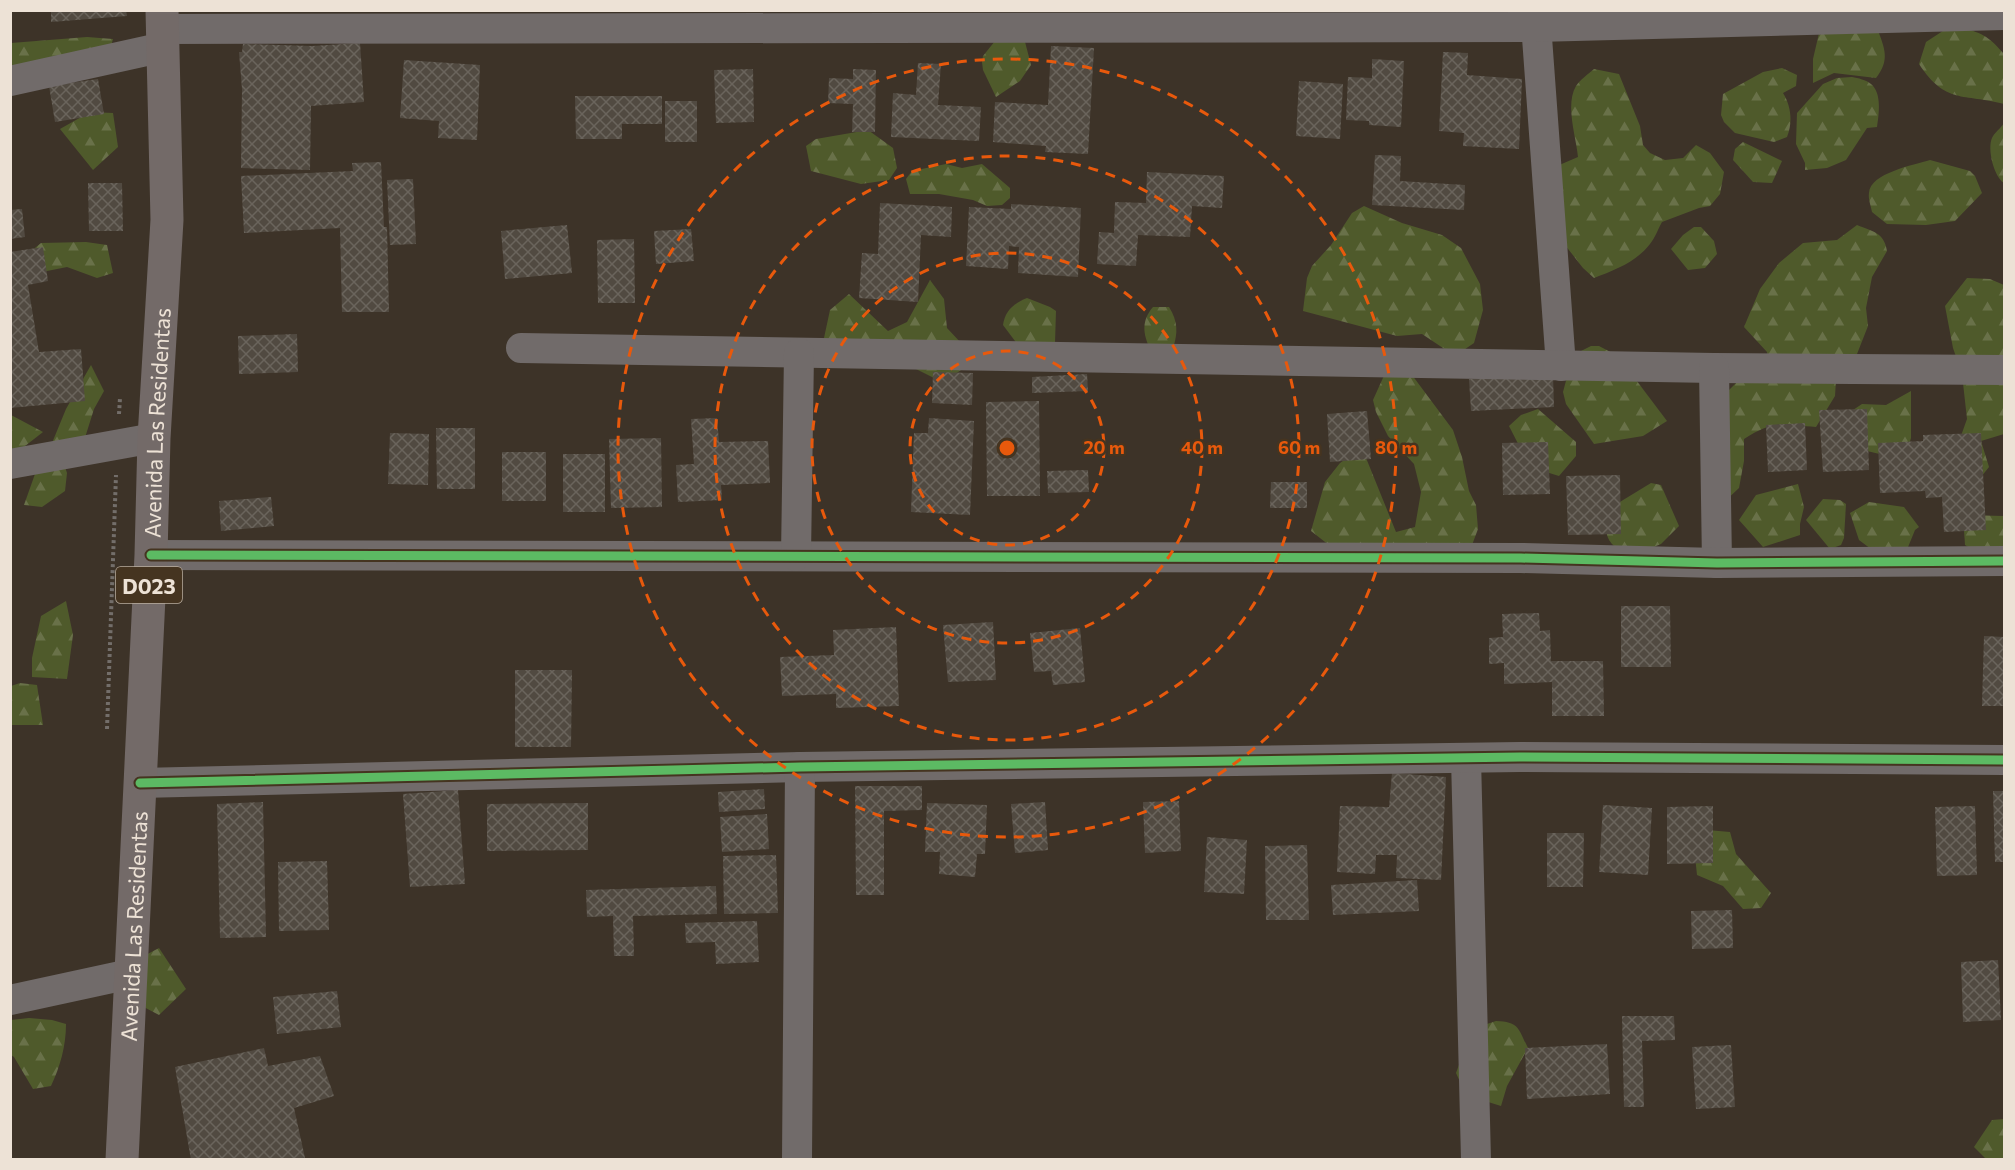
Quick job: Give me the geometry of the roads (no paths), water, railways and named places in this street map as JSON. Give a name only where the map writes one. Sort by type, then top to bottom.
[{"type":"main road","name":"Avenida Las Residentas","points":[[122,1160],[166,220],[163,29]]},
{"type":"street","points":[[10,81],[163,29],[2004,15]]},
{"type":"street","points":[[1535,19],[1561,366]]},
{"type":"street","points":[[520,348],[1561,366],[2004,370]]},
{"type":"street","points":[[796,556],[799,353]]},
{"type":"street","points":[[1714,368],[1717,563]]},
{"type":"street","points":[[10,464],[154,438]]},
{"type":"street","points":[[151,555],[1521,558],[1717,563],[2004,561]]},
{"type":"street","points":[[140,783],[800,767],[1466,758],[2004,760]]},
{"type":"street","points":[[1466,758],[1476,1160]]},
{"type":"street","points":[[800,767],[797,1159],[816,1160]]},
{"type":"street","points":[[10,1000],[130,974]]}]
